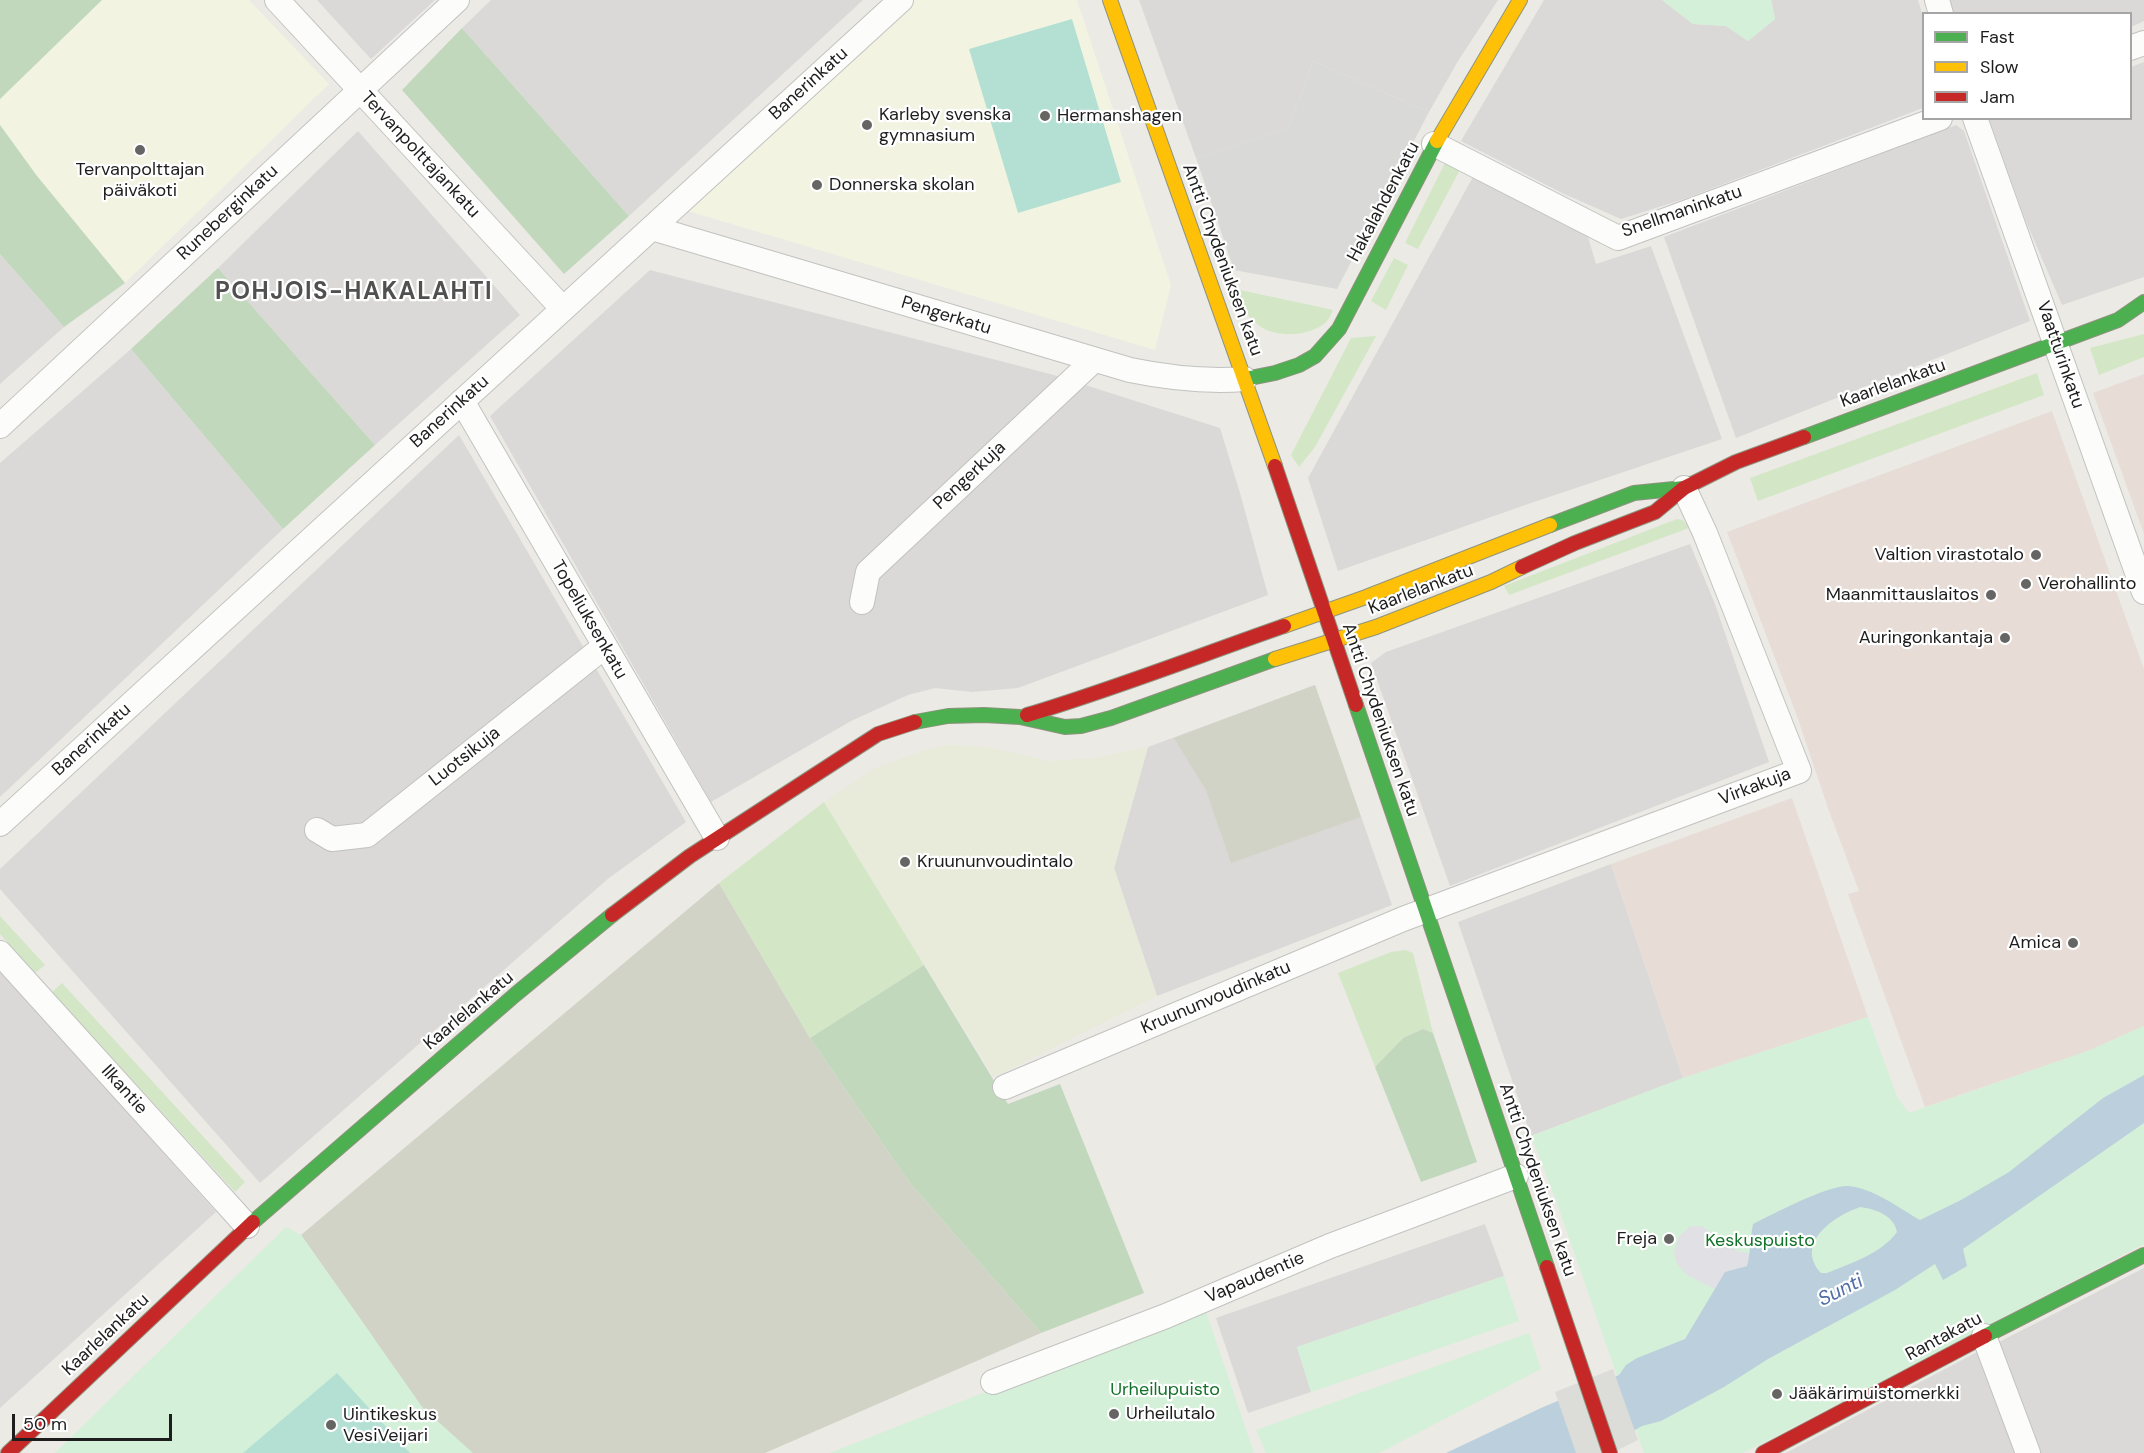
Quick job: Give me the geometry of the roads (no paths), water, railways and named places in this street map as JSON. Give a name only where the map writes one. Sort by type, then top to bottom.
[{"type":"main road","name":"Antti Chydeniuksen katu","points":[[1110,0],[1245,379],[1611,1453]]},
{"type":"main road","name":"Hakalahdenkatu","points":[[1245,379],[1299,365],[1315,356],[1339,330],[1434,144],[1516,1]]},
{"type":"main road","name":"Kaarlelankatu","points":[[8,1453],[247,1226],[525,987],[624,905],[717,838],[862,743],[900,725],[937,717],[1020,717],[1063,726],[1088,725],[1376,627],[1491,582],[1575,543],[1654,512],[1684,488],[1736,462],[2118,320],[2144,302]]},
{"type":"main road","name":"Kaarlelankatu","points":[[2118,320],[2144,321]]},
{"type":"main road","name":"Kaarlelankatu","points":[[1020,717],[1095,695],[1634,493],[1684,488]]},
{"type":"main road","name":"Rantakatu","points":[[1763,1453],[1984,1336],[2144,1255]]},
{"type":"street","name":"Tervanpolttajankatu","points":[[277,0],[563,309]]},
{"type":"street","name":"Runeberginkatu","points":[[0,426],[457,0]]},
{"type":"street","name":"Banerinkatu","points":[[0,825],[901,0]]},
{"type":"street","name":"Snellmaninkatu","points":[[1434,144],[1618,238],[1935,120]]},
{"type":"street","name":"Vaatturinkatu","points":[[1976,120],[2144,592]]},
{"type":"street","name":"Pengerkatu","points":[[652,228],[1094,360],[1152,374],[1191,380],[1245,379]]},
{"type":"street","name":"Pengerkuja","points":[[862,602],[868,572],[1094,360]]},
{"type":"street","name":"Topeliuksenkatu","points":[[462,401],[717,838]]},
{"type":"street","name":"Virkakuja","points":[[1426,910],[1799,771],[1705,533],[1684,488]]},
{"type":"street","name":"Luotsikuja","points":[[317,830],[332,839],[366,835],[605,646]]},
{"type":"street","name":"Kruununvoudinkatu","points":[[1005,1087],[1426,910]]},
{"type":"street","name":"Ilkantie","points":[[0,953],[247,1226]]},
{"type":"street","name":"Vapaudentie","points":[[993,1382],[1166,1316],[1330,1246],[1516,1176]]},
{"type":"street","points":[[1984,1336],[2028,1453]]},
{"type":"water","name":"Sunti","points":[[2144,1075],[2144,1123],[1963,1249],[1967,1266],[1943,1280],[1935,1264],[1895,1290],[1768,1359],[1724,1387],[1661,1421],[1642,1426],[1595,1453],[1446,1453],[1541,1408],[1619,1375],[1626,1365],[1637,1358],[1685,1339],[1725,1272],[1747,1266],[1753,1224],[1814,1195],[1848,1186],[1876,1194],[1920,1220],[1961,1200],[2009,1172],[2103,1098]],"holes":[[[1860,1207],[1888,1217],[1897,1232],[1883,1246],[1865,1257],[1827,1273],[1821,1273],[1814,1262],[1812,1251],[1821,1232],[1850,1211]]]},
{"type":"place","name":"Hermanshagen","points":[[1045,116]]},
{"type":"place","name":"Karleby svenska gymnasium","points":[[867,125]]},
{"type":"place","name":"Tervanpolttajan päiväkoti","points":[[140,150]]},
{"type":"place","name":"Donnerska skolan","points":[[817,185]]},
{"type":"place","name":"Valtion virastotalo","points":[[2036,555]]},
{"type":"place","name":"Verohallinto","points":[[2026,584]]},
{"type":"place","name":"Maanmittauslaitos","points":[[1991,595]]},
{"type":"place","name":"Auringonkantaja","points":[[2005,638]]},
{"type":"place","name":"Kruununvoudintalo","points":[[905,862]]},
{"type":"place","name":"Amica","points":[[2073,943]]},
{"type":"place","name":"Freja","points":[[1669,1239]]},
{"type":"place","name":"Jääkärimuistomerkki","points":[[1777,1394]]},
{"type":"place","name":"Urheilutalo","points":[[1114,1414]]},
{"type":"place","name":"Uintikeskus VesiVeijari","points":[[331,1425]]},
{"type":"district","name":"POHJOIS-HAKALAHTI","points":[[354,293]]},
{"type":"park label","name":"Keskuspuisto","points":[[1760,1241]]},
{"type":"park label","name":"Urheilupuisto","points":[[1165,1390]]}]
